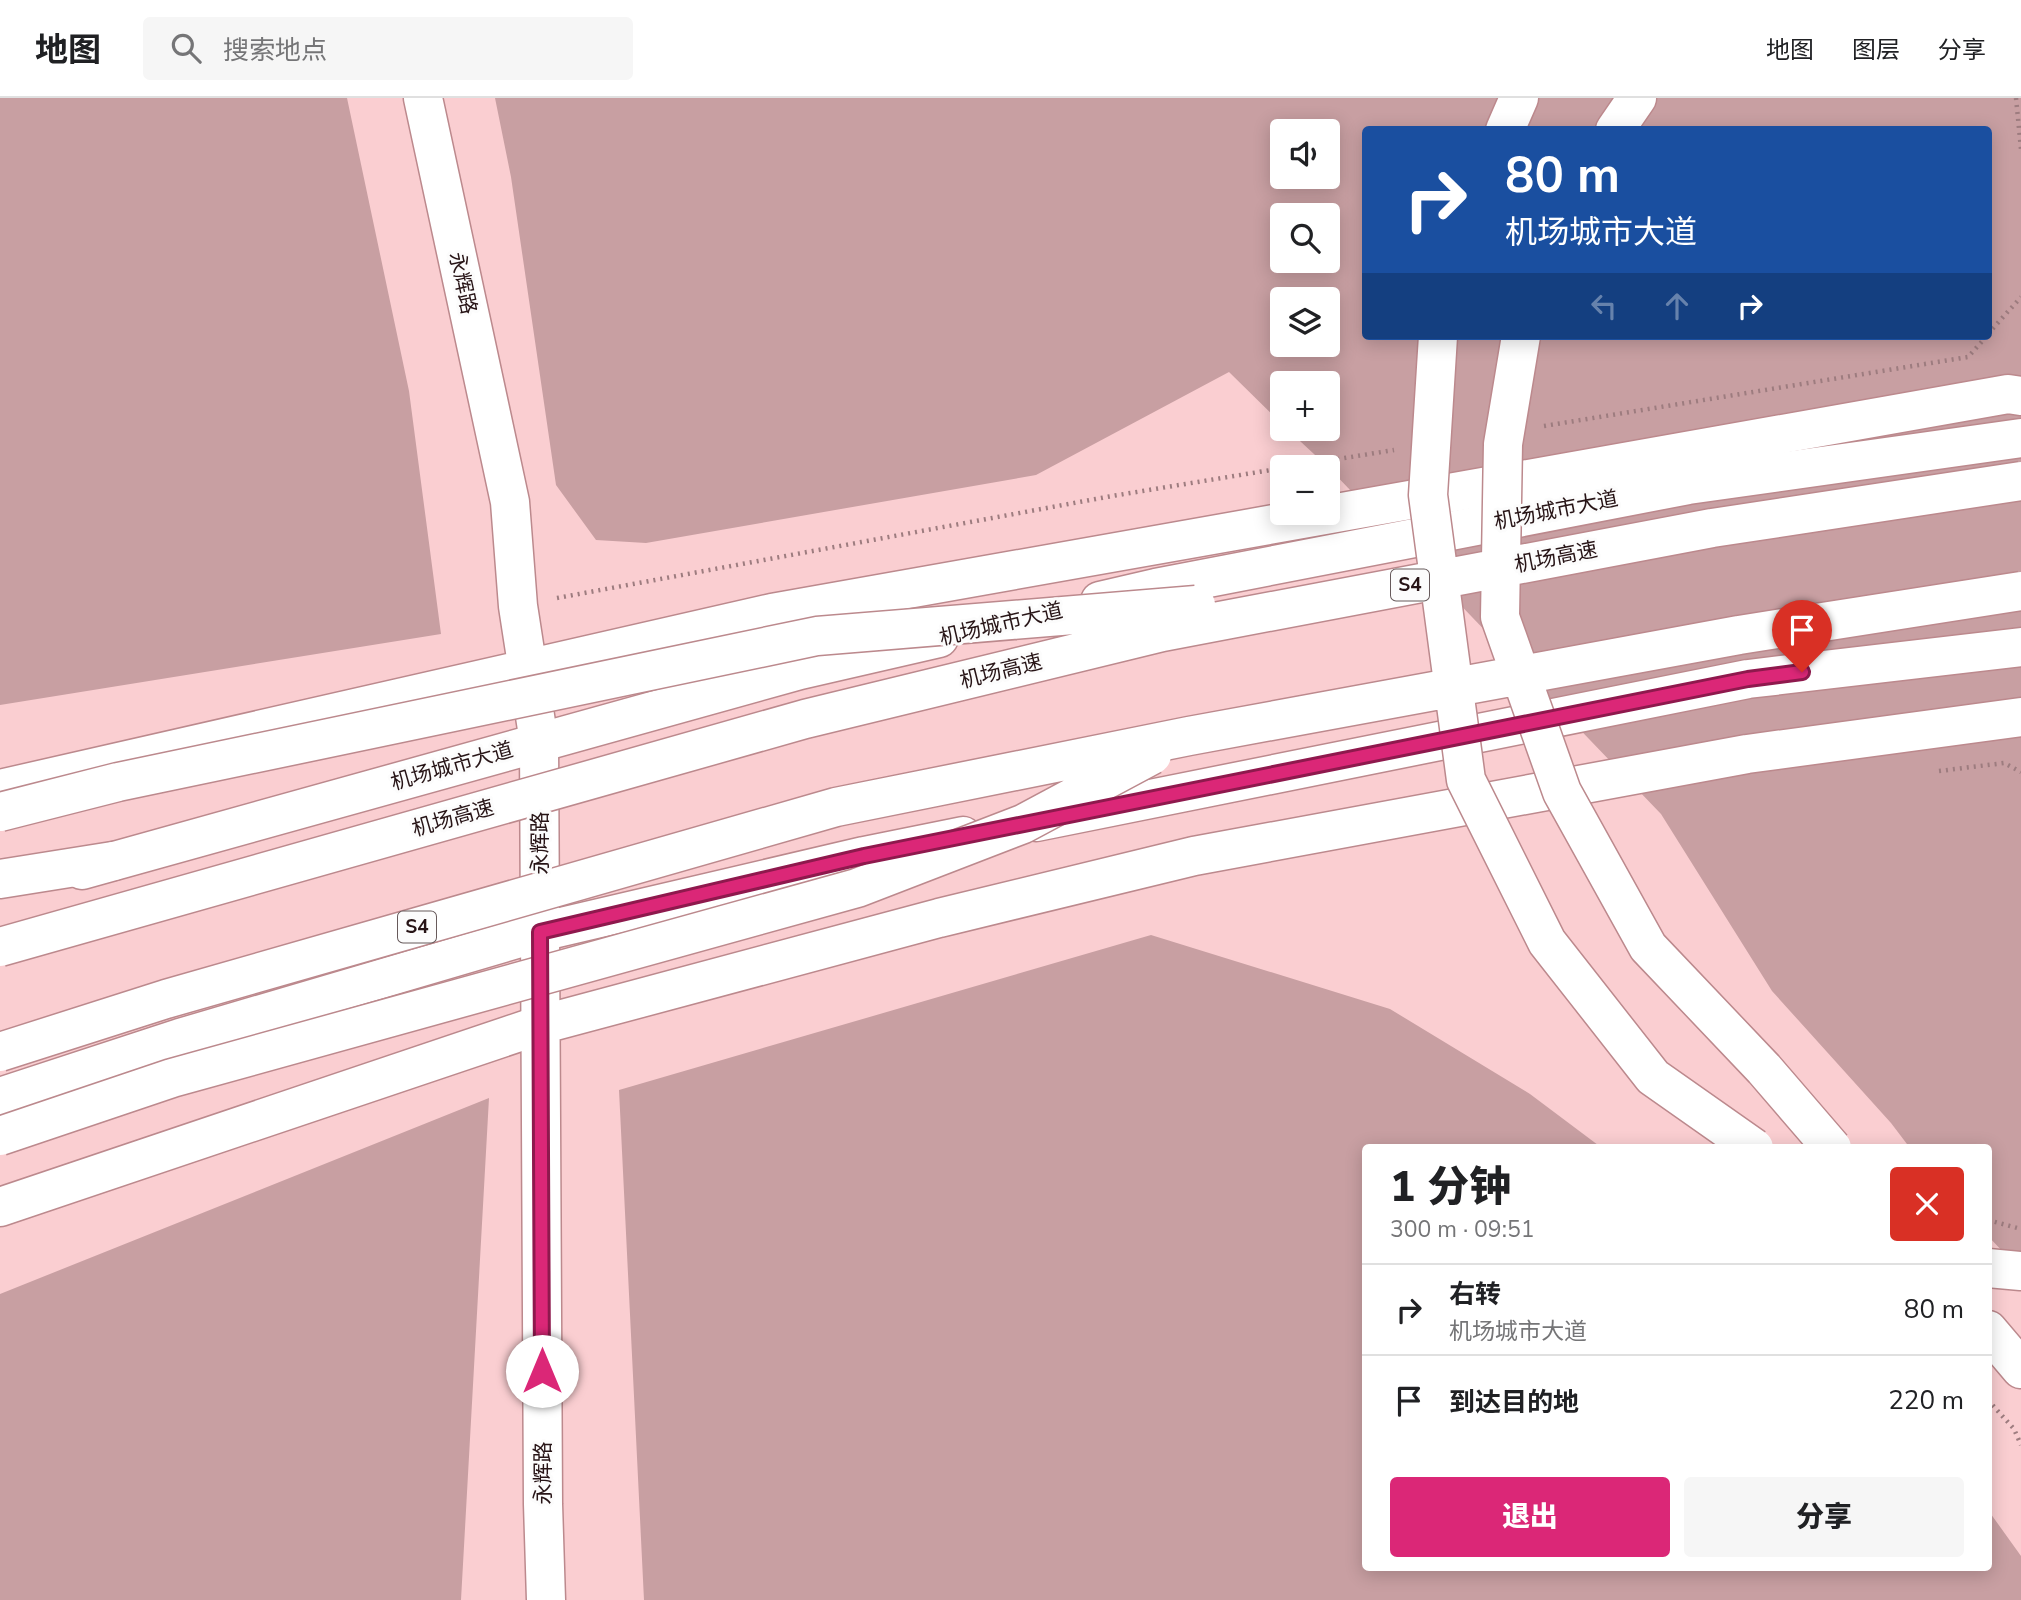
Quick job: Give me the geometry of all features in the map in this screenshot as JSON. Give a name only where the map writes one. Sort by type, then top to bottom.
[{"type":"main road","name":"永辉路","points":[[423,98],[510,502],[518,606],[540,742],[542,1504],[546,1600]]},
{"type":"main road","points":[[1506,126],[1519,98]]},
{"type":"main road","points":[[1618,126],[1637,98]]},
{"type":"main road","points":[[1438,340],[1428,495],[1466,780],[1547,942],[1653,1077],[1748,1144]]},
{"type":"main road","points":[[1520,340],[1503,444],[1500,617],[1562,792],[1648,947],[1764,1069],[1829,1144]]},
{"type":"main road","points":[[0,789],[772,613],[2008,394],[2021,396]]},
{"type":"main road","name":"机场城市大道","points":[[0,896],[113,861],[800,670],[1156,588],[1688,485],[2021,438]]},
{"type":"main road","name":"机场高速","points":[[0,947],[805,719],[1162,632],[1712,528],[2021,481]]},
{"type":"main road","points":[[0,812],[118,782],[817,636],[1394,588]]},
{"type":"main road","name":"S4","points":[[0,1052],[166,999],[836,807],[1189,736],[1739,635],[2021,591]]},
{"type":"main road","points":[[0,1097],[180,1038],[540,932],[864,856],[1748,679],[2021,647]]},
{"type":"main road","points":[[0,1207],[540,1025],[939,918],[1194,856],[1748,754],[2021,717]]},
{"type":"main road","points":[[0,1136],[185,1075],[857,888],[1023,824],[1189,736]]},
{"type":"main road","points":[[0,879],[113,861]]},
{"type":"main road","points":[[1992,1268],[2021,1271]]},
{"type":"main road","points":[[1992,1335],[2021,1369]]},
{"type":"path","points":[[2016,98],[2021,149]]},
{"type":"path","points":[[1992,329],[2021,297]]},
{"type":"path","points":[[1534,428],[1968,357],[1983,340]]},
{"type":"path","points":[[1340,459],[1398,450]]},
{"type":"path","points":[[518,606],[1112,496],[1270,470]]},
{"type":"path","points":[[1934,771],[2004,763],[2021,772]]},
{"type":"path","points":[[1992,1221],[2021,1229]]},
{"type":"path","points":[[1992,1404],[2014,1429],[2021,1444]]},
{"type":"shaded area","points":[[0,98],[347,98],[409,391],[441,634],[0,705]]},
{"type":"shaded area","points":[[495,98],[2021,98],[2021,1271],[1992,1240],[1992,1144],[1907,1144],[1772,991],[1661,814],[1340,480],[1340,455],[1315,455],[1300,441],[1340,441],[1340,371],[1270,371],[1270,412],[1229,372],[1036,475],[646,543],[596,540],[556,485],[511,177]]},
{"type":"shaded area","points":[[1151,935],[1390,1009],[1530,1094],[1597,1144],[1362,1144],[1362,1571],[1992,1571],[1992,1516],[2021,1556],[2021,1600],[644,1600],[619,1090]]},
{"type":"shaded area","points":[[489,1098],[461,1600],[0,1600],[0,1294]]},
{"type":"route","points":[[542,1371],[540,932],[864,856],[1748,679],[1802,672]]}]
